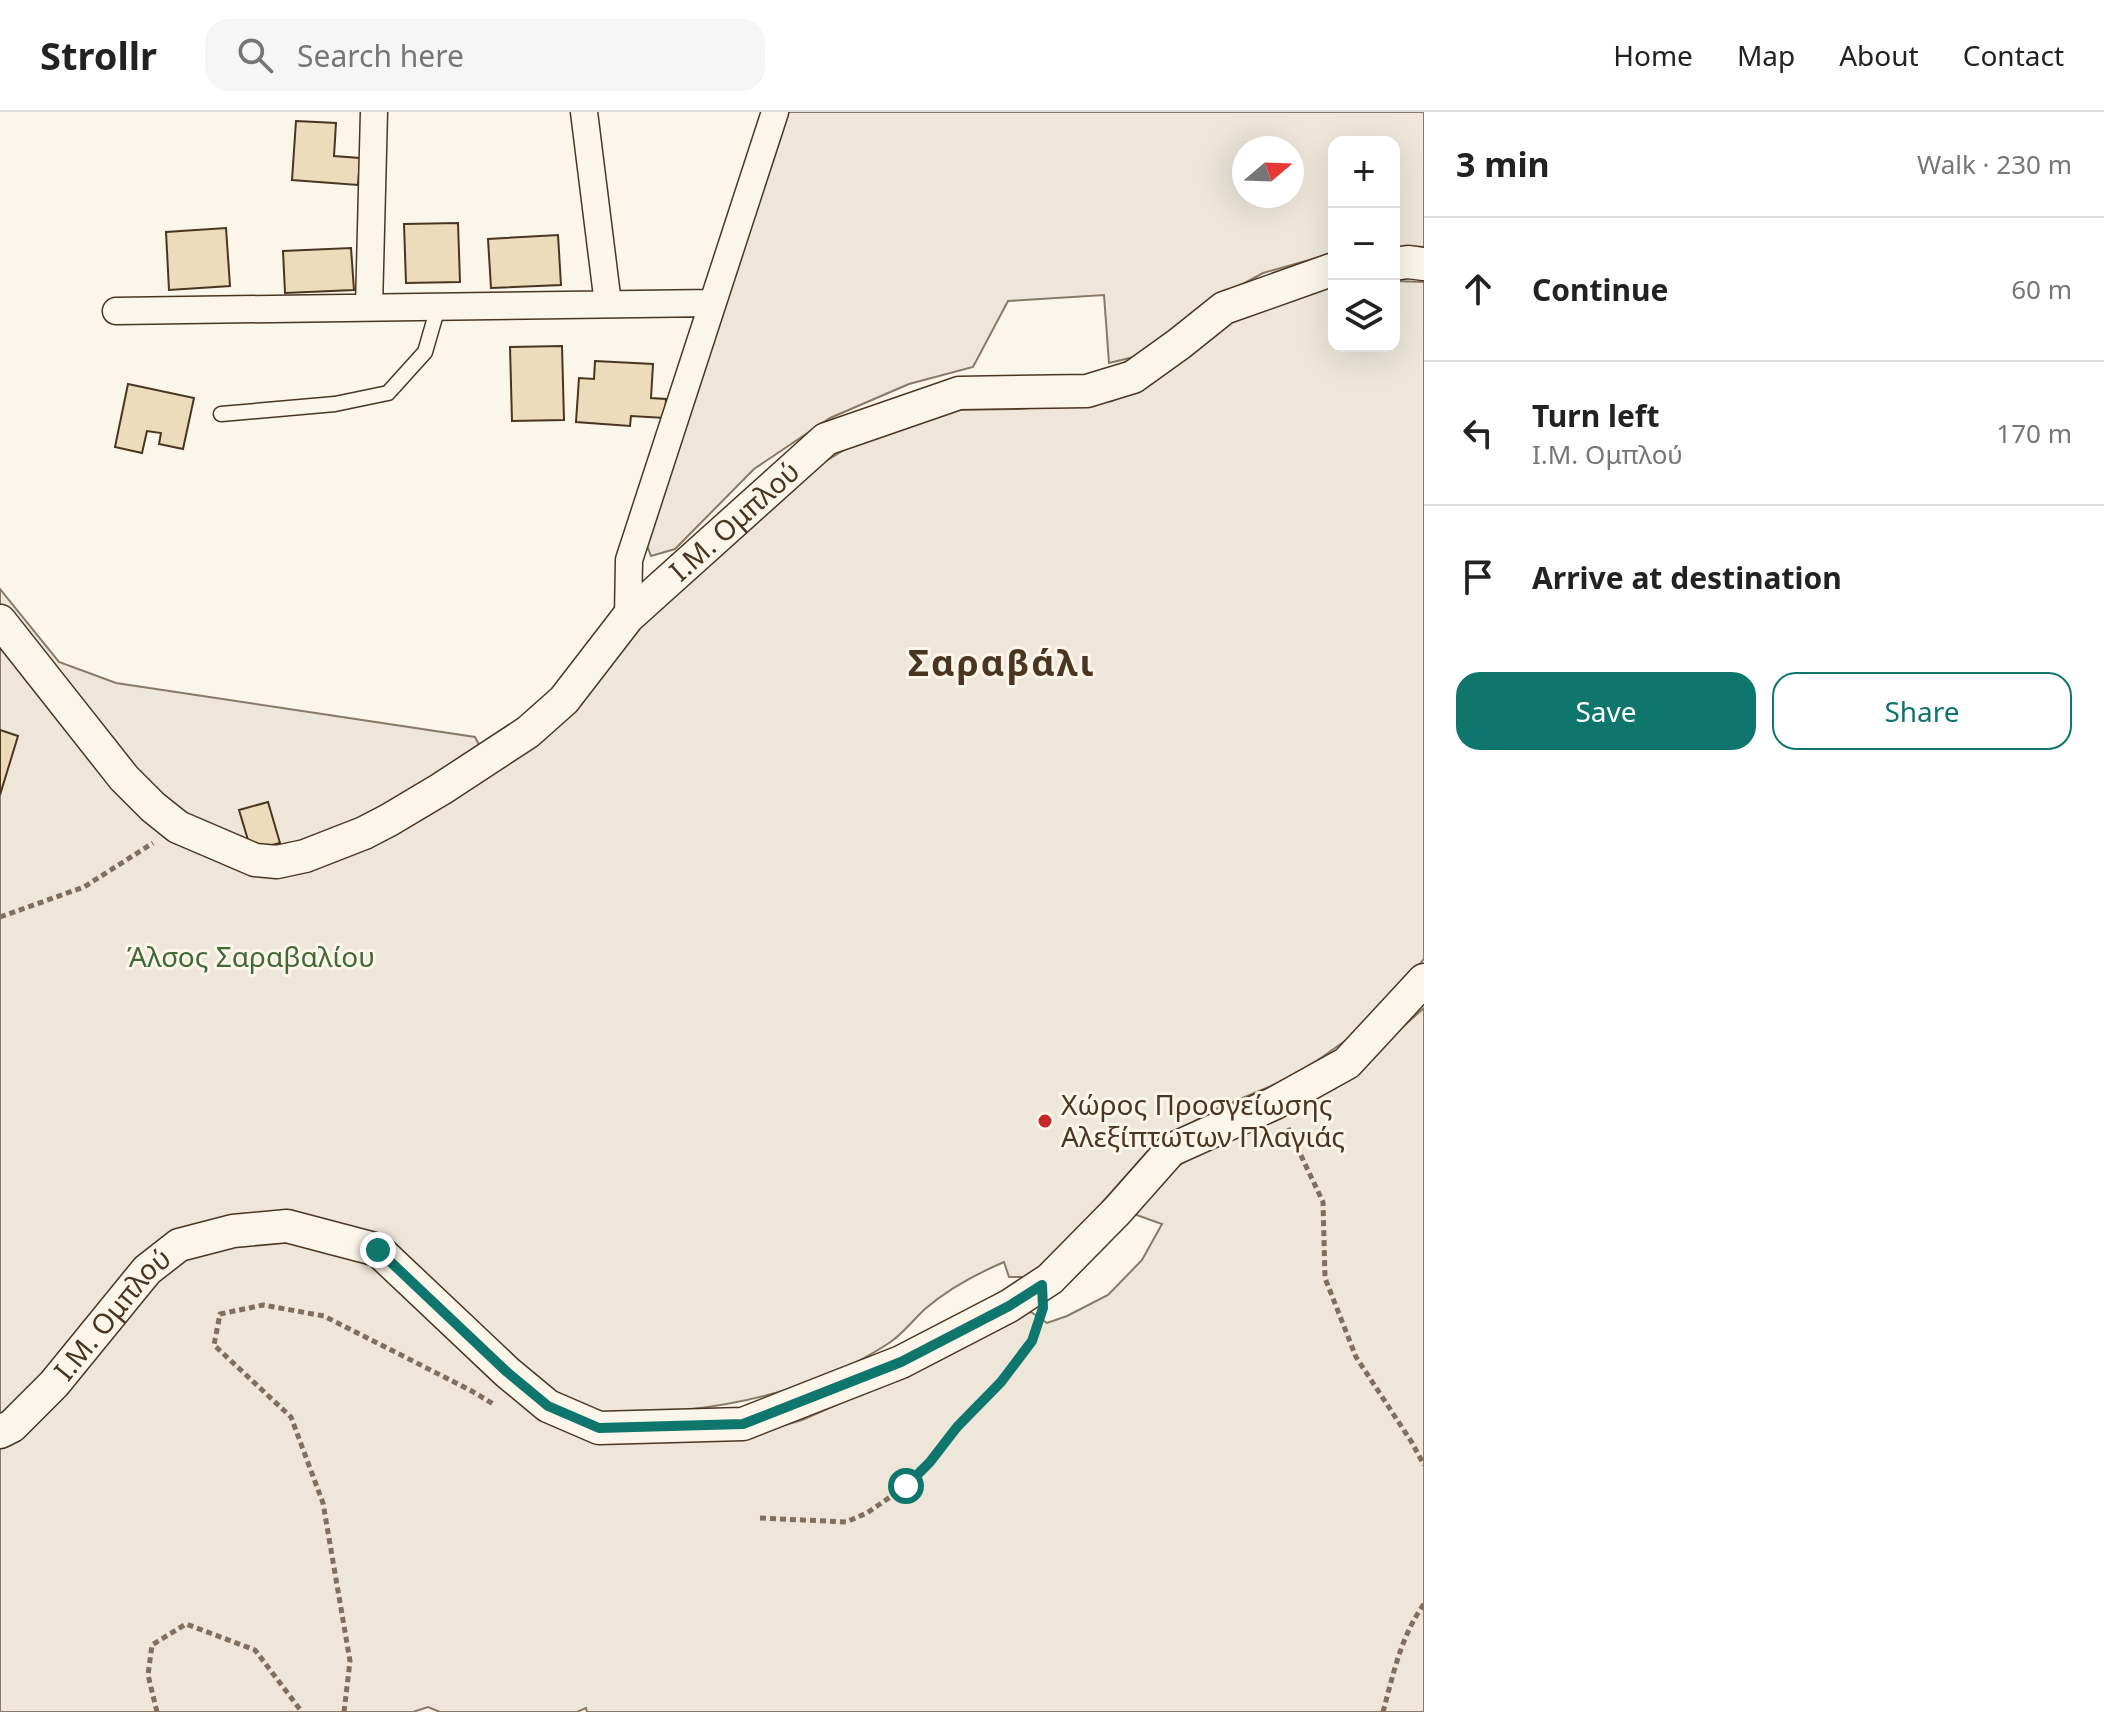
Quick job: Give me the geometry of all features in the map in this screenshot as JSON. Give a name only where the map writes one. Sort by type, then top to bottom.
[{"type":"street","points":[[369,307],[374,112]]},
{"type":"street","points":[[584,112],[608,304]]},
{"type":"street","name":"Ι.Μ. Ομπλού","points":[[628,617],[629,560],[775,112]]},
{"type":"street","points":[[1400,263],[1424,264]]},
{"type":"street","name":"Ι.Μ. Ομπλού","points":[[628,617],[826,439],[959,393],[1087,391],[1133,377],[1224,308],[1328,269]]},
{"type":"street","points":[[116,311],[712,303]]},
{"type":"street","points":[[0,621],[124,778],[153,807],[178,827],[255,860],[277,862],[305,856],[364,833],[441,789],[528,732],[564,700],[628,617]]},
{"type":"street","name":"Ι.Μ. Ομπλού","points":[[0,1432],[12,1426],[54,1384],[147,1270],[179,1245],[233,1231],[287,1226],[378,1250],[507,1372],[548,1406],[599,1428],[743,1424],[901,1362],[1009,1306],[1042,1285],[1117,1211],[1171,1150],[1275,1103],[1347,1063],[1424,980]]},
{"type":"lane","points":[[221,414],[335,404],[388,393],[425,352],[438,307]]},
{"type":"path","points":[[0,917],[84,887],[178,827]]},
{"type":"path","points":[[1275,1103],[1323,1202],[1325,1278],[1356,1357],[1424,1465]]},
{"type":"path","points":[[760,1518],[846,1522],[867,1513],[906,1486],[1001,1382],[1032,1341],[1043,1308],[1042,1285]]},
{"type":"path","points":[[344,1712],[350,1661],[323,1503],[291,1417],[214,1345],[220,1314],[263,1305],[324,1316],[495,1405]]},
{"type":"path","points":[[1383,1712],[1402,1647],[1413,1619],[1424,1604]]},
{"type":"path","points":[[157,1712],[148,1675],[152,1645],[186,1624],[255,1650],[302,1712]]},
{"type":"green space","points":[[787,112],[1424,112],[1424,249],[1400,250],[1400,136],[1328,136],[1328,255],[1263,273],[1206,304],[1134,357],[1109,363],[1104,295],[1008,301],[973,367],[909,384],[830,418],[754,469],[675,549],[651,556],[646,543]]},
{"type":"green space","name":"Άλσος Σαραβαλίου","points":[[1400,281],[1424,282],[1424,959],[1362,1029],[1318,1060],[1283,1081],[1216,1109],[1153,1145],[1056,1255],[1028,1277],[1009,1277],[1004,1262],[943,1295],[894,1339],[867,1356],[795,1387],[718,1405],[600,1415],[744,1437],[802,1420],[915,1370],[1011,1316],[1031,1312],[1047,1323],[1067,1316],[1108,1295],[1142,1260],[1162,1224],[1131,1213],[1165,1176],[1205,1146],[1250,1124],[1294,1111],[1361,1064],[1424,1008],[1424,1712],[587,1712],[586,1708],[577,1712],[440,1712],[428,1707],[413,1712],[0,1712],[0,589],[59,662],[116,683],[475,737],[494,773],[620,646],[797,479],[860,440],[945,410],[1019,409],[1112,401],[1242,314],[1328,287],[1328,352],[1400,352]]},
{"type":"building","points":[[296,121],[336,123],[334,156],[360,158],[358,185],[292,180]]},
{"type":"building","points":[[458,223],[460,282],[406,283],[404,224]]},
{"type":"building","points":[[226,228],[230,286],[169,290],[166,232]]},
{"type":"building","points":[[558,235],[561,285],[491,288],[488,239]]},
{"type":"building","points":[[351,248],[354,290],[285,293],[283,251]]},
{"type":"building","points":[[562,346],[564,420],[512,421],[510,347]]},
{"type":"building","points":[[595,361],[653,364],[651,398],[666,399],[665,418],[631,416],[630,426],[576,422],[579,378],[594,379]]},
{"type":"building","points":[[128,384],[194,398],[183,449],[159,444],[161,433],[147,431],[142,453],[115,447]]},
{"type":"building","points":[[0,730],[18,736],[0,795]]},
{"type":"building","points":[[268,802],[280,843],[251,850],[239,810]]},
{"type":"place","name":"Χώρος Προσγείωσης Αλεξίπτωτων Πλαγιάς","points":[[1045,1121]]},
{"type":"district","name":"Σαραβάλι","points":[[1002,663]]},
{"type":"route","points":[[378,1250],[507,1372],[548,1406],[599,1428],[743,1424],[901,1362],[1009,1306],[1042,1285],[1043,1308],[1032,1341],[1001,1382],[906,1486]]}]
